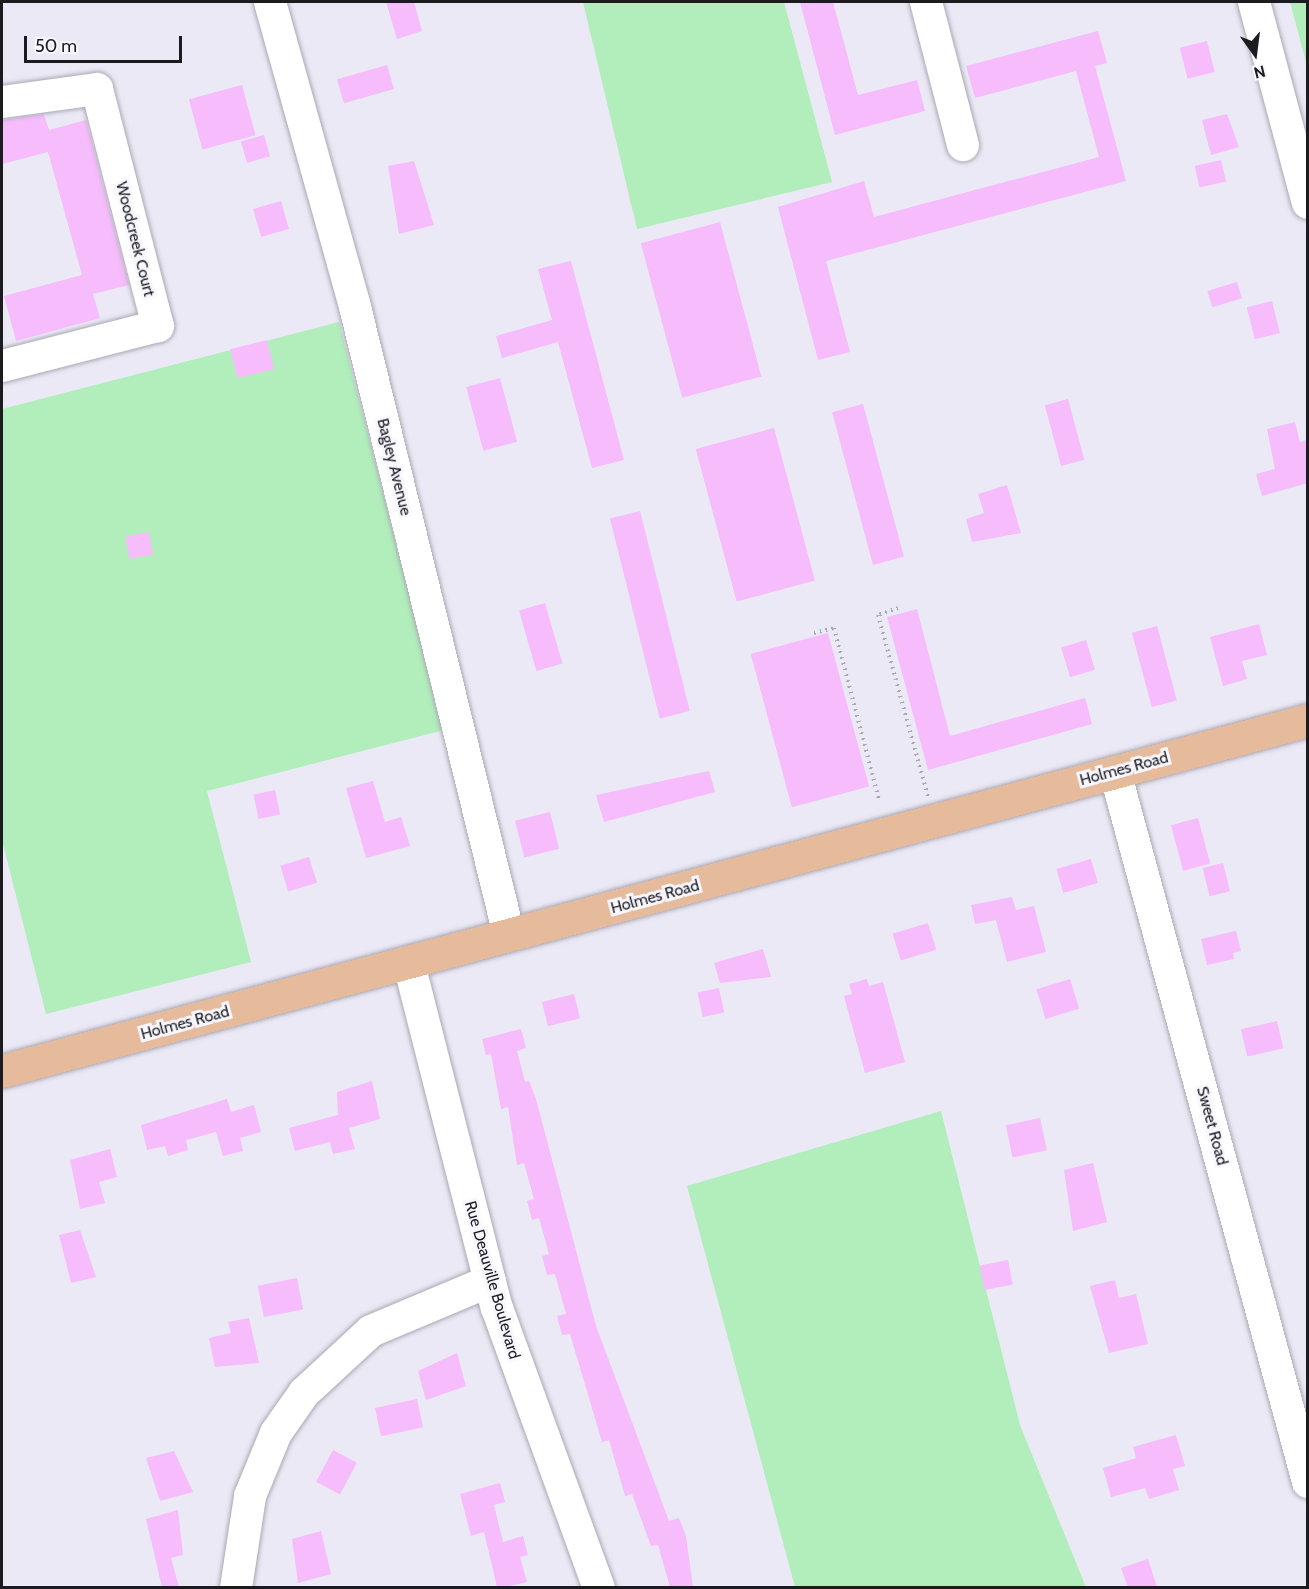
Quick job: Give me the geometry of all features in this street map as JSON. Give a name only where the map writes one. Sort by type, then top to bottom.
[{"type":"main road","name":"Holmes Road","points":[[2,1071],[409,964],[1308,720]]},
{"type":"street","name":"Bagley Avenue","points":[[270,2],[355,307],[510,935]]},
{"type":"street","points":[[926,2],[963,145]]},
{"type":"street","points":[[1254,2],[1308,203]]},
{"type":"street","name":"Woodcreek Court","points":[[2,102],[97,89],[158,326],[2,366]]},
{"type":"street","name":"Sweet Road","points":[[1115,772],[1308,1482]]},
{"type":"street","name":"Rue Deauville Boulevard","points":[[409,964],[490,1281],[535,1420],[599,1587]]},
{"type":"street","points":[[236,1587],[250,1496],[276,1433],[304,1393],[371,1331],[490,1281]]},
{"type":"path","points":[[898,609],[878,615],[928,798]]},
{"type":"path","points":[[814,633],[834,628],[879,799]]},
{"type":"green space","points":[[583,2],[784,2],[832,182],[637,229]]},
{"type":"green space","points":[[1290,2],[1307,2],[1307,66],[1294,17]]},
{"type":"green space","points":[[339,322],[444,730],[207,791],[251,962],[46,1014],[2,840],[2,409]]},
{"type":"green space","points":[[941,1111],[1020,1425],[1086,1587],[795,1587],[687,1186]]},
{"type":"building","points":[[386,2],[414,2],[422,31],[397,39]]},
{"type":"building","points":[[800,2],[833,2],[858,95],[917,80],[925,111],[835,135]]},
{"type":"building","points":[[1098,31],[1107,63],[1095,66],[1126,181],[826,261],[850,352],[818,360],[778,207],[864,181],[874,217],[1099,157],[1076,71],[975,98],[966,66]]},
{"type":"building","points":[[1207,41],[1215,72],[1188,79],[1180,48]]},
{"type":"building","points":[[387,65],[394,89],[344,103],[337,79]]},
{"type":"building","points":[[242,85],[255,135],[202,149],[189,99]]},
{"type":"building","points":[[44,114],[49,130],[86,120],[129,285],[93,294],[100,318],[16,341],[4,296],[82,275],[48,152],[2,164],[2,120]]},
{"type":"building","points":[[1227,114],[1239,147],[1211,155],[1202,120]]},
{"type":"building","points":[[264,135],[270,156],[247,163],[241,142]]},
{"type":"building","points":[[1221,160],[1226,181],[1200,188],[1195,166]]},
{"type":"building","points":[[414,161],[434,225],[399,234],[388,166]]},
{"type":"building","points":[[281,201],[289,229],[261,237],[253,209]]},
{"type":"building","points":[[720,222],[761,377],[682,398],[641,243]]},
{"type":"building","points":[[571,261],[624,460],[592,468],[558,342],[502,358],[496,336],[552,320],[538,269]]},
{"type":"building","points":[[1237,282],[1242,298],[1212,307],[1207,291]]},
{"type":"building","points":[[1272,301],[1280,333],[1255,339],[1247,307]]},
{"type":"building","points":[[267,340],[274,369],[237,378],[230,349]]},
{"type":"building","points":[[500,378],[517,442],[483,451],[466,387]]},
{"type":"building","points":[[1068,399],[1084,460],[1061,466],[1045,405]]},
{"type":"building","points":[[863,404],[904,557],[873,565],[832,412]]},
{"type":"building","points":[[1295,422],[1300,442],[1308,440],[1308,483],[1262,496],[1256,474],[1275,469],[1267,429]]},
{"type":"building","points":[[774,428],[815,581],[737,602],[696,449]]},
{"type":"building","points":[[1007,485],[1021,533],[972,542],[966,519],[984,513],[978,494]]},
{"type":"building","points":[[640,511],[690,711],[660,718],[610,518]]},
{"type":"building","points":[[149,532],[153,555],[129,559],[125,536]]},
{"type":"building","points":[[545,603],[562,664],[536,671],[519,610]]},
{"type":"building","points":[[917,609],[950,736],[1085,698],[1092,724],[928,770],[887,617]]},
{"type":"building","points":[[1259,624],[1267,655],[1242,661],[1247,679],[1223,686],[1210,637]]},
{"type":"building","points":[[1157,626],[1177,700],[1152,707],[1132,633]]},
{"type":"building","points":[[828,633],[869,787],[792,807],[751,654]]},
{"type":"building","points":[[1086,640],[1095,670],[1070,677],[1061,648]]},
{"type":"building","points":[[709,771],[715,792],[604,822],[596,795]]},
{"type":"building","points":[[373,781],[385,822],[401,817],[410,846],[366,858],[346,788]]},
{"type":"building","points":[[275,790],[280,814],[259,819],[253,795]]},
{"type":"building","points":[[550,812],[559,849],[524,858],[515,821]]},
{"type":"building","points":[[1198,818],[1210,863],[1183,871],[1171,825]]},
{"type":"building","points":[[309,857],[317,883],[288,892],[280,866]]},
{"type":"building","points":[[1091,859],[1098,883],[1063,893],[1056,869]]},
{"type":"building","points":[[1223,863],[1230,891],[1210,896],[1203,868]]},
{"type":"building","points":[[1012,897],[1016,910],[1034,906],[1046,952],[1007,962],[996,920],[975,924],[971,905]]},
{"type":"building","points":[[928,923],[936,950],[901,961],[893,934]]},
{"type":"building","points":[[1236,931],[1241,951],[1233,953],[1234,959],[1207,965],[1201,939]]},
{"type":"building","points":[[763,949],[771,977],[720,983],[714,963]]},
{"type":"building","points":[[867,979],[869,986],[883,982],[905,1062],[865,1073],[844,996],[852,994],[849,984]]},
{"type":"building","points":[[1070,979],[1079,1009],[1046,1019],[1037,989]]},
{"type":"building","points":[[719,988],[724,1012],[703,1017],[697,993]]},
{"type":"building","points":[[574,994],[580,1018],[548,1026],[542,1002]]},
{"type":"building","points":[[1277,1021],[1283,1048],[1247,1057],[1241,1029]]},
{"type":"building","points":[[521,1029],[526,1048],[517,1051],[525,1082],[529,1081],[536,1099],[596,1326],[669,1521],[679,1518],[686,1536],[693,1587],[670,1587],[658,1545],[651,1546],[632,1494],[625,1496],[609,1440],[602,1442],[570,1334],[562,1335],[557,1316],[566,1314],[555,1274],[547,1275],[542,1256],[549,1254],[539,1218],[532,1220],[527,1201],[534,1199],[524,1163],[517,1165],[508,1107],[501,1109],[491,1054],[486,1055],[482,1039]]},
{"type":"building","points":[[372,1081],[380,1119],[349,1128],[355,1149],[333,1154],[330,1142],[295,1151],[289,1128],[338,1115],[337,1092]]},
{"type":"building","points":[[227,1099],[231,1112],[254,1105],[261,1132],[240,1138],[243,1151],[223,1156],[216,1132],[186,1140],[188,1150],[168,1156],[165,1146],[147,1150],[141,1125]]},
{"type":"building","points":[[1040,1118],[1047,1150],[1013,1158],[1006,1125]]},
{"type":"building","points":[[110,1149],[117,1177],[99,1182],[105,1203],[80,1209],[70,1160]]},
{"type":"building","points":[[1093,1163],[1107,1222],[1073,1231],[1064,1170]]},
{"type":"building","points":[[80,1230],[96,1277],[71,1283],[59,1235]]},
{"type":"building","points":[[1008,1260],[1013,1285],[984,1290],[980,1266]]},
{"type":"building","points":[[297,1278],[303,1309],[264,1317],[258,1286]]},
{"type":"building","points":[[1115,1280],[1119,1298],[1136,1294],[1148,1344],[1109,1353],[1090,1286]]},
{"type":"building","points":[[249,1318],[259,1363],[215,1367],[209,1338],[231,1333],[228,1322]]},
{"type":"building","points":[[457,1353],[466,1386],[426,1400],[418,1371]]},
{"type":"building","points":[[417,1399],[423,1427],[381,1436],[375,1408]]},
{"type":"building","points":[[1176,1435],[1185,1466],[1173,1469],[1179,1490],[1149,1499],[1145,1488],[1111,1497],[1103,1468],[1136,1458],[1133,1447]]},
{"type":"building","points":[[333,1450],[357,1463],[340,1494],[316,1482]]},
{"type":"building","points":[[174,1451],[193,1492],[160,1501],[146,1458]]},
{"type":"building","points":[[500,1483],[505,1502],[494,1505],[503,1542],[523,1536],[528,1555],[520,1557],[527,1582],[505,1587],[497,1587],[484,1532],[471,1536],[460,1494]]},
{"type":"building","points":[[178,1510],[183,1555],[171,1558],[179,1587],[162,1587],[146,1519]]},
{"type":"building","points":[[321,1531],[331,1574],[298,1583],[292,1539]]},
{"type":"building","points":[[1148,1559],[1157,1587],[1128,1587],[1121,1568]]}]
